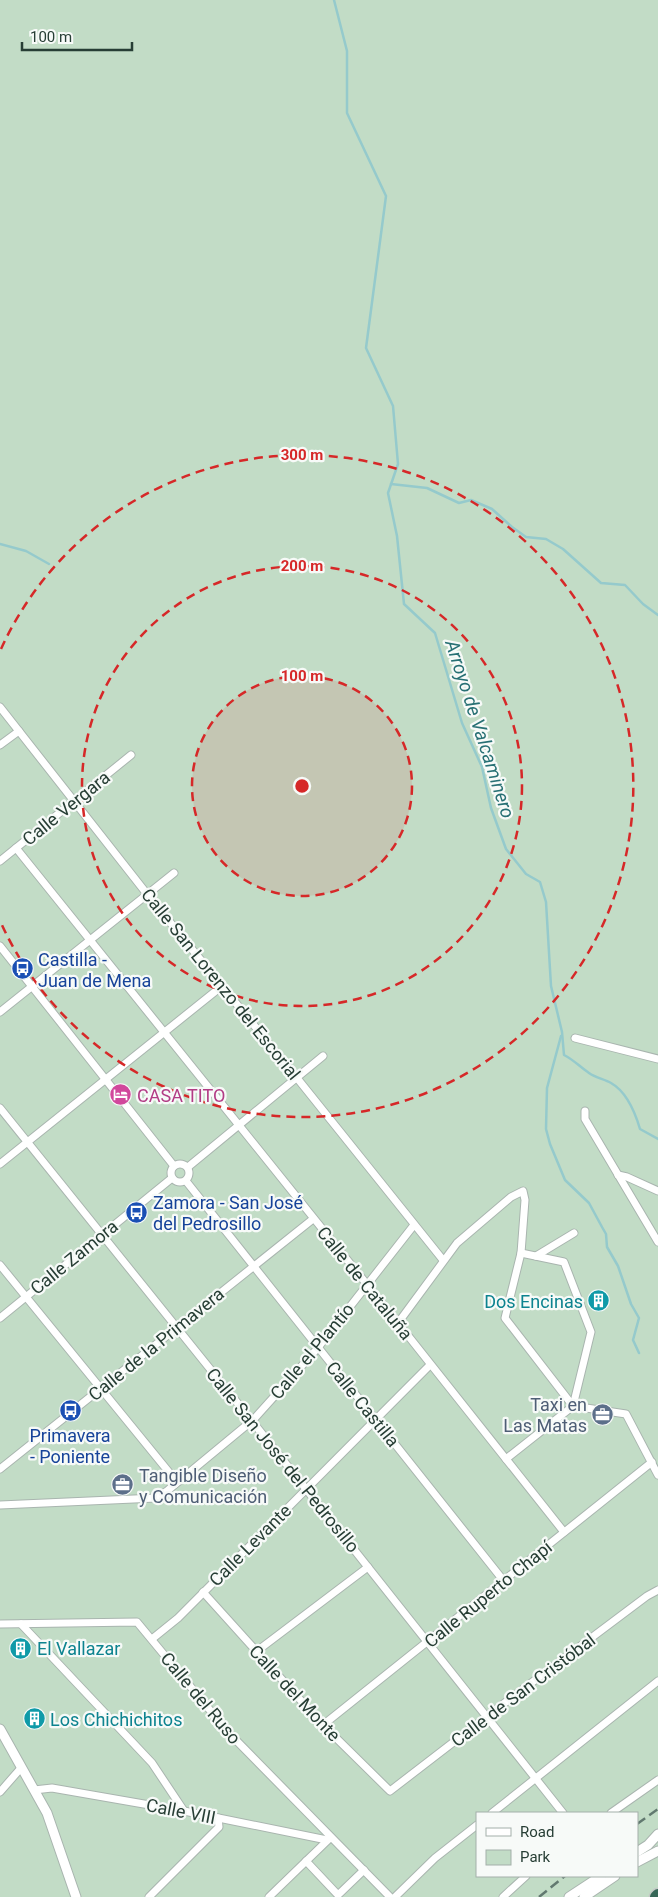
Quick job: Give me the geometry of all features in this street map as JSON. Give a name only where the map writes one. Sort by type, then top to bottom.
[{"type":"street","name":"Calle San Lorenzo del Escorial","points":[[0,707],[146,894],[443,1260]]},
{"type":"street","points":[[0,745],[18,730]]},
{"type":"street","name":"Calle Vergara","points":[[0,861],[131,755]]},
{"type":"street","name":"Calle de Cataluña","points":[[16,848],[564,1532]]},
{"type":"street","points":[[0,1012],[174,873]]},
{"type":"street","points":[[0,946],[174,1166]]},
{"type":"street","points":[[0,1164],[222,986]]},
{"type":"street","points":[[576,1038],[658,1059]]},
{"type":"street","points":[[188,1167],[323,1056]]},
{"type":"street","name":"Calle San José del Pedrosillo","points":[[0,1108],[252,1421],[562,1812]]},
{"type":"street","points":[[585,1111],[585,1119],[658,1242]]},
{"type":"street","points":[[181,1163],[188,1167],[190,1174],[186,1181],[178,1182],[172,1178],[171,1172],[174,1166],[181,1163]]},
{"type":"street","points":[[618,1175],[623,1175],[658,1191]]},
{"type":"street","name":"Calle Zamora","points":[[0,1318],[172,1178]]},
{"type":"street","name":"Calle Castilla","points":[[186,1181],[503,1580]]},
{"type":"street","points":[[398,1323],[457,1242],[512,1197],[523,1191],[526,1200],[521,1254],[505,1318],[573,1406],[626,1414],[658,1474]]},
{"type":"street","name":"Calle de la Primavera","points":[[0,1469],[313,1218]]},
{"type":"street","name":"Calle el Plantío","points":[[0,1505],[156,1498],[252,1421],[317,1348],[414,1225]]},
{"type":"street","points":[[536,1256],[574,1233]]},
{"type":"street","points":[[506,1460],[573,1406],[591,1332],[564,1262],[521,1254]]},
{"type":"street","points":[[0,1265],[177,1482]]},
{"type":"street","name":"Calle Levante","points":[[152,1639],[178,1618],[430,1364]]},
{"type":"street","name":"Calle Ruperto Chapí","points":[[323,1725],[652,1462]]},
{"type":"street","points":[[256,1651],[368,1567]]},
{"type":"street","name":"Calle de San Cristóbal","points":[[390,1791],[647,1596],[658,1590]]},
{"type":"street","name":"Calle del Monte","points":[[203,1592],[323,1725],[390,1791]]},
{"type":"street","name":"Calle del Ruso","points":[[0,1624],[137,1622],[228,1732],[329,1839],[364,1870],[390,1897]]},
{"type":"street","points":[[21,1624],[152,1763],[184,1811]]},
{"type":"street","points":[[493,1812],[658,1681]]},
{"type":"street","points":[[0,1730],[47,1813],[76,1897]]},
{"type":"street","points":[[0,1792],[22,1768]]},
{"type":"street","points":[[612,1812],[658,1780]]},
{"type":"street","name":"Calle VIII","points":[[34,1790],[52,1788],[329,1839]]},
{"type":"street","points":[[149,1897],[219,1827],[218,1818]]},
{"type":"street","points":[[395,1897],[435,1858],[476,1826]]},
{"type":"street","points":[[638,1851],[648,1845],[658,1834]]},
{"type":"street","points":[[269,1897],[329,1839]]},
{"type":"street","points":[[638,1861],[658,1851]]},
{"type":"street","points":[[306,1861],[338,1895],[364,1870]]},
{"type":"street","points":[[503,1897],[525,1877]]},
{"type":"street","points":[[570,1897],[600,1877]]},
{"type":"street","points":[[584,1897],[614,1877]]},
{"type":"green space","points":[[0,0],[658,0],[658,1897],[0,1897]]},
{"type":"waterway","name":"Arroyo de Valcaminero","points":[[334,0],[347,51],[347,113],[386,196],[366,348],[393,406],[398,464],[388,493],[397,536],[404,604],[435,633],[462,723],[482,767],[491,808],[506,849],[526,874],[540,882],[546,902],[551,986],[562,1032],[564,1055],[592,1075],[617,1087],[630,1103],[640,1129],[658,1139]]},
{"type":"waterway","points":[[391,484],[427,488],[459,503],[471,500],[492,509],[526,537],[546,539],[563,549],[601,583],[625,585],[643,604],[658,615]]},
{"type":"waterway","points":[[0,544],[26,551],[49,564]]},
{"type":"waterway","points":[[561,1036],[547,1088],[546,1129],[565,1180],[589,1203],[606,1234],[607,1247],[618,1266],[631,1304],[639,1318],[633,1340],[639,1353]]},
{"type":"railway","points":[[638,1823],[658,1809]]},
{"type":"railway","points":[[539,1897],[564,1877]]},
{"type":"place","name":"Castilla - Juan de Mena","points":[[22,969]]},
{"type":"place","name":"CASA TITO","points":[[121,1095]]},
{"type":"place","name":"Zamora - San José del Pedrosillo","points":[[137,1212]]},
{"type":"place","name":"Dos Encinas","points":[[599,1301]]},
{"type":"place","name":"Primavera - Poniente","points":[[70,1410]]},
{"type":"place","name":"Taxi en Las Matas","points":[[603,1414]]},
{"type":"place","name":"Tangible Diseño y Comunicación","points":[[123,1485]]},
{"type":"place","name":"El Vallazar","points":[[21,1648]]},
{"type":"place","name":"Los Chichichitos","points":[[34,1719]]}]
